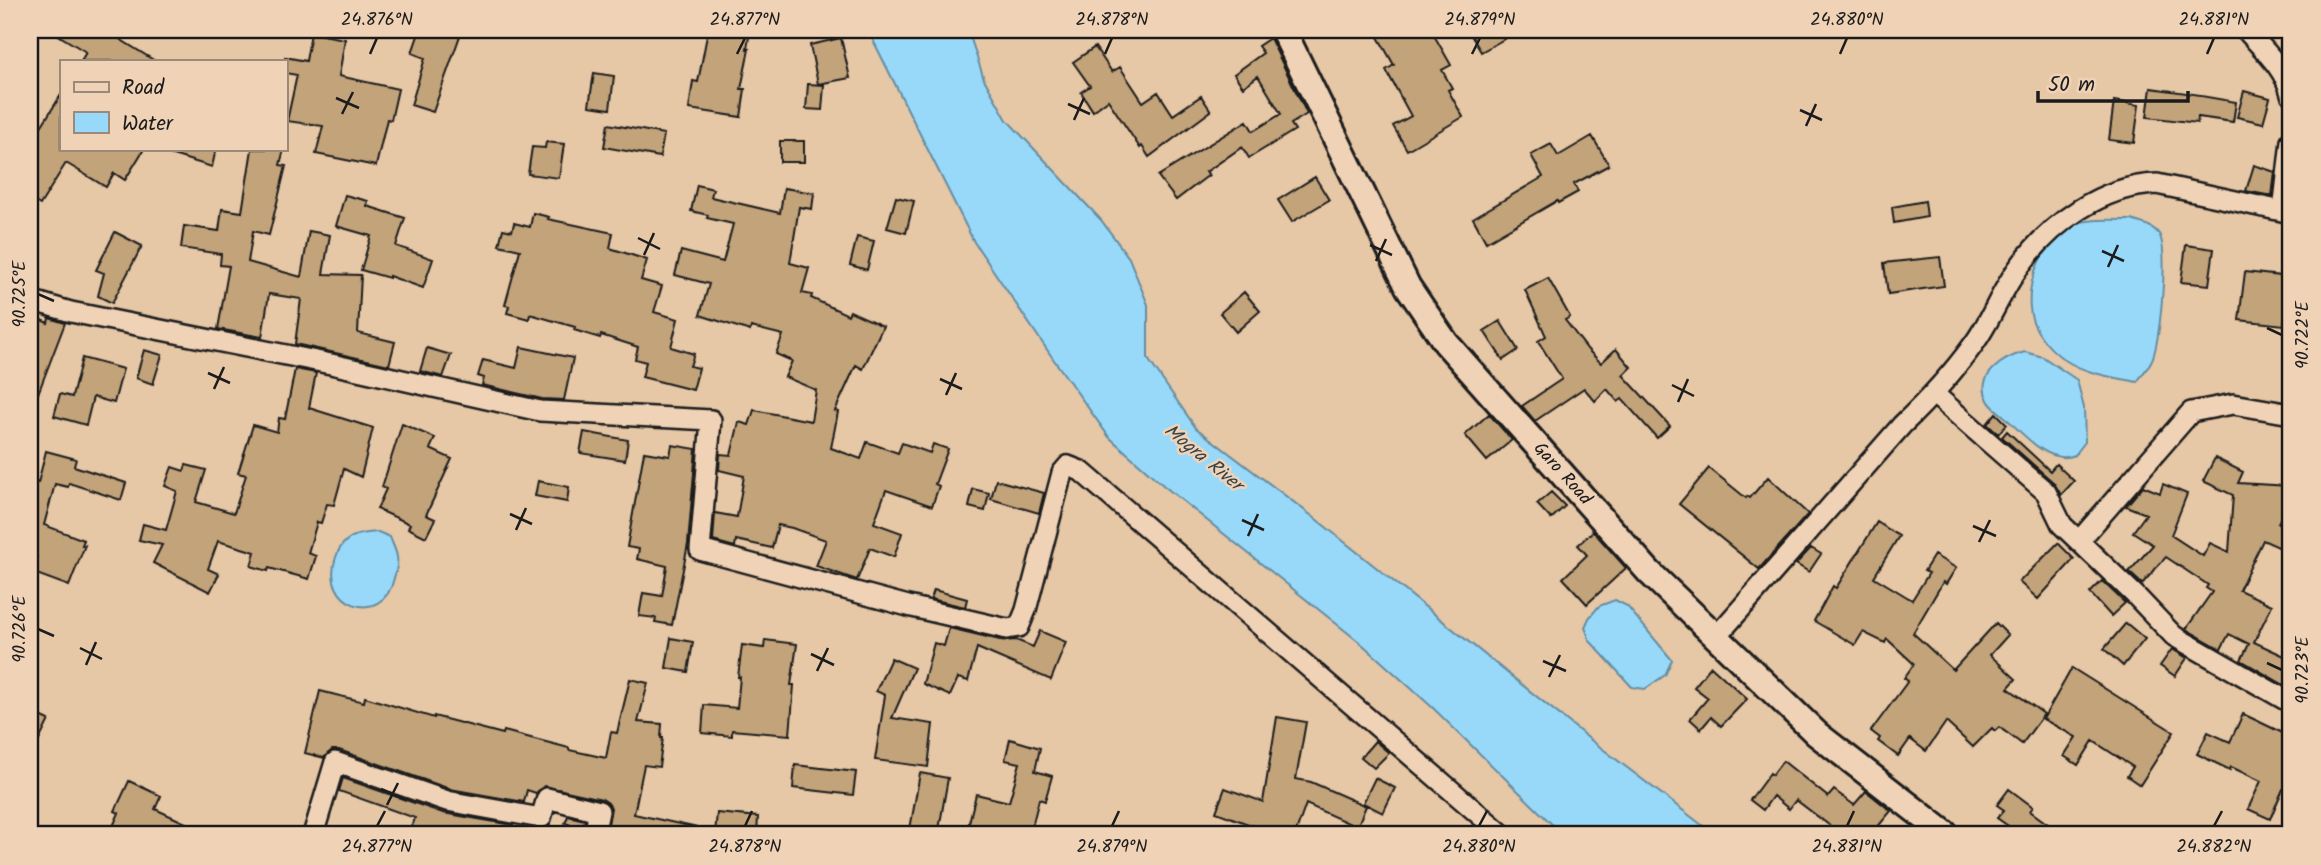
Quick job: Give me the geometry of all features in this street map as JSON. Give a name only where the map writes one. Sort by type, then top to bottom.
[{"type":"street","name":"Garo Road","points":[[1283,30],[1408,287],[1446,343],[1649,572],[1817,734],[1947,835]]},
{"type":"street","points":[[2246,30],[2278,67],[2291,94]]},
{"type":"street","points":[[1716,637],[1902,425],[1934,394],[1973,344],[2018,268],[2042,240],[2074,213],[2113,192],[2137,185],[2157,184],[2287,212],[2291,142]]},
{"type":"street","points":[[30,300],[71,312],[290,356],[540,411],[711,420],[700,550],[908,606],[1006,629],[1019,627],[1027,610],[1062,473],[1068,466],[1082,471],[1503,835]]},
{"type":"street","points":[[1934,394],[2046,492],[2062,525],[2174,636],[2291,704]]},
{"type":"street","points":[[2079,541],[2190,412],[2233,404],[2291,414]]},
{"type":"street","points":[[313,835],[335,762],[447,801],[511,813],[541,818],[547,798],[599,811],[594,835]]},
{"type":"water","name":"Mogra River","points":[[868,30],[968,30],[984,79],[1007,120],[1101,220],[1129,258],[1148,305],[1148,359],[1196,428],[1316,519],[1587,737],[1715,835],[1563,835],[1433,708],[1363,645],[1164,486],[1109,437],[974,242]]},
{"type":"water","points":[[2131,220],[2150,226],[2159,234],[2163,257],[2161,311],[2154,354],[2137,382],[2091,372],[2065,360],[2042,338],[2030,308],[2031,284],[2039,261],[2062,232],[2084,221]]},
{"type":"water","points":[[2025,352],[2043,357],[2077,380],[2084,408],[2085,442],[2075,455],[2056,456],[2038,447],[1988,400],[1985,383],[1988,375],[2009,358]]},
{"type":"water","points":[[378,532],[390,537],[395,549],[397,562],[394,578],[388,593],[378,603],[354,605],[336,588],[333,574],[336,557],[343,544],[352,537]]},
{"type":"water","points":[[1615,600],[1627,606],[1672,660],[1665,675],[1645,689],[1632,687],[1590,641],[1585,627],[1599,606]]},
{"type":"building","points":[[50,30],[105,30],[153,60],[82,60],[86,52]]},
{"type":"building","points":[[420,30],[462,30],[433,112],[411,105],[425,58],[412,53]]},
{"type":"building","points":[[708,30],[750,30],[741,89],[745,89],[741,117],[689,109],[693,81],[698,82]]},
{"type":"building","points":[[1374,30],[1431,30],[1451,65],[1442,70],[1452,88],[1448,90],[1463,117],[1407,150],[1393,126],[1411,116],[1386,70],[1394,65]]},
{"type":"building","points":[[1468,30],[1520,30],[1481,52]]},
{"type":"building","points":[[311,33],[345,39],[339,76],[398,89],[391,120],[387,119],[376,166],[316,154],[323,126],[287,121],[297,75],[287,73],[285,57],[306,61]]},
{"type":"building","points":[[841,38],[850,78],[818,84],[810,45]]},
{"type":"building","points":[[1270,38],[1307,114],[1291,124],[1295,130],[1249,158],[1242,147],[1206,172],[1209,175],[1176,200],[1158,176],[1247,121],[1253,131],[1281,114],[1258,76],[1243,87],[1234,74],[1263,53],[1258,46]]},
{"type":"building","points":[[1095,47],[1112,72],[1120,67],[1143,102],[1158,92],[1173,115],[1201,96],[1211,111],[1149,157],[1108,100],[1093,111],[1081,92],[1090,86],[1073,62]]},
{"type":"building","points":[[594,73],[614,76],[610,109],[589,106]]},
{"type":"building","points":[[808,84],[824,85],[822,110],[806,109]]},
{"type":"building","points":[[2151,88],[2236,102],[2233,122],[2198,117],[2197,123],[2147,117]]},
{"type":"building","points":[[2244,91],[2270,98],[2263,123],[2237,117]]},
{"type":"building","points":[[60,97],[60,150],[143,150],[125,180],[114,173],[106,187],[66,163],[40,205],[30,199],[30,144]]},
{"type":"building","points":[[2114,101],[2139,105],[2134,143],[2109,140]]},
{"type":"building","points":[[608,124],[664,134],[660,157],[604,147]]},
{"type":"building","points":[[1592,136],[1609,165],[1574,184],[1578,192],[1558,203],[1557,201],[1486,242],[1473,218],[1543,177],[1531,155],[1551,144],[1558,156]]},
{"type":"building","points":[[780,141],[804,141],[804,162],[780,162]]},
{"type":"building","points":[[546,142],[564,144],[559,178],[528,174],[532,147],[545,148]]},
{"type":"building","points":[[167,150],[216,150],[212,167],[166,153]]},
{"type":"building","points":[[252,150],[284,150],[280,165],[286,166],[269,235],[253,231],[248,262],[301,277],[309,231],[330,235],[323,274],[361,275],[358,333],[395,342],[389,365],[295,344],[301,299],[269,294],[262,337],[218,329],[229,266],[220,265],[221,254],[181,248],[184,226],[219,231],[222,209],[242,212]]},
{"type":"building","points":[[2254,165],[2275,172],[2272,196],[2246,191]]},
{"type":"building","points":[[1315,177],[1329,200],[1292,222],[1278,200]]},
{"type":"building","points":[[697,185],[713,189],[711,197],[780,213],[784,188],[814,193],[812,209],[799,207],[790,263],[809,268],[802,293],[812,295],[811,298],[848,315],[850,311],[883,326],[863,369],[856,365],[835,411],[838,412],[831,448],[861,459],[867,442],[898,453],[902,443],[930,453],[933,444],[948,449],[935,484],[939,486],[932,506],[886,490],[874,523],[902,533],[894,557],[870,548],[857,580],[816,566],[826,540],[792,528],[778,525],[772,548],[736,540],[735,547],[713,541],[715,513],[737,517],[744,476],[719,470],[720,454],[731,455],[739,422],[749,425],[754,410],[811,421],[816,390],[785,377],[792,361],[776,354],[783,335],[751,327],[750,331],[700,315],[709,284],[675,275],[681,251],[723,262],[733,224],[691,211]]},
{"type":"building","points":[[345,195],[368,201],[367,206],[405,218],[396,246],[433,259],[423,288],[361,270],[371,236],[336,226]]},
{"type":"building","points":[[896,197],[914,201],[906,233],[887,228]]},
{"type":"building","points":[[1925,201],[1927,217],[1894,223],[1892,207]]},
{"type":"building","points":[[533,213],[549,217],[548,219],[613,233],[610,248],[647,260],[641,280],[662,286],[654,312],[678,319],[671,347],[694,354],[690,366],[699,368],[693,390],[642,377],[646,362],[635,359],[638,347],[601,335],[600,338],[574,330],[575,327],[530,314],[529,319],[507,313],[509,306],[505,305],[520,250],[499,245],[503,229],[512,231],[514,223],[530,227]]},
{"type":"building","points":[[115,232],[142,246],[112,303],[98,296],[104,273],[96,270]]},
{"type":"building","points":[[857,237],[874,241],[867,270],[850,265]]},
{"type":"building","points":[[2186,245],[2214,249],[2209,285],[2181,282]]},
{"type":"building","points":[[1940,257],[1944,286],[1888,294],[1884,263]]},
{"type":"building","points":[[2245,272],[2290,277],[2284,325],[2239,320]]},
{"type":"building","points":[[1548,278],[1570,317],[1565,320],[1588,350],[1601,363],[1616,349],[1631,367],[1623,375],[1670,426],[1657,438],[1622,399],[1618,402],[1607,389],[1595,401],[1584,388],[1535,421],[1522,406],[1562,379],[1538,341],[1546,336],[1525,290]]},
{"type":"building","points":[[1244,292],[1260,311],[1236,332],[1220,313]]},
{"type":"building","points":[[30,315],[48,323],[49,318],[65,323],[31,412]]},
{"type":"building","points":[[1500,321],[1518,350],[1503,360],[1484,331]]},
{"type":"building","points":[[521,347],[573,358],[564,400],[542,399],[482,385],[484,378],[478,376],[483,360],[516,368]]},
{"type":"building","points":[[427,348],[451,355],[443,377],[420,371]]},
{"type":"building","points":[[144,350],[162,355],[153,384],[136,378]]},
{"type":"building","points":[[82,358],[123,369],[114,403],[93,397],[86,425],[54,416],[60,394],[72,397]]},
{"type":"building","points":[[295,369],[316,373],[309,408],[373,428],[361,477],[344,469],[334,505],[327,504],[321,523],[317,522],[308,553],[316,556],[309,579],[251,566],[255,552],[218,541],[208,569],[219,574],[210,592],[153,563],[162,545],[139,540],[143,524],[166,530],[177,491],[165,486],[172,467],[184,471],[186,465],[206,470],[196,502],[234,513],[246,475],[238,473],[253,425],[277,432],[279,418],[285,419]]},
{"type":"building","points":[[1996,413],[2007,424],[1998,434],[1987,424]]},
{"type":"building","points":[[1489,414],[1512,440],[1487,461],[1465,435]]},
{"type":"building","points":[[402,424],[435,438],[430,449],[452,459],[426,515],[435,519],[426,537],[408,528],[410,524],[377,509],[386,489],[382,487]]},
{"type":"building","points":[[2007,431],[2050,471],[2056,464],[2074,481],[2061,495],[2054,483],[2002,437]]},
{"type":"building","points":[[584,432],[628,440],[625,460],[580,453]]},
{"type":"building","points":[[672,445],[696,449],[688,544],[672,625],[655,622],[656,618],[639,616],[643,593],[662,596],[667,566],[637,559],[639,549],[627,547],[644,452],[670,456]]},
{"type":"building","points":[[46,451],[76,459],[74,466],[126,483],[121,500],[69,483],[68,487],[55,484],[44,525],[84,540],[82,545],[85,545],[69,586],[31,572],[37,556],[35,560],[30,559],[30,480],[38,483]]},
{"type":"building","points":[[2215,458],[2243,472],[2238,483],[2291,486],[2291,497],[2278,523],[2291,529],[2291,537],[2285,550],[2263,540],[2239,590],[2272,605],[2254,642],[2291,659],[2291,689],[2241,660],[2249,644],[2229,634],[2221,649],[2186,629],[2212,592],[2206,588],[2208,585],[2166,557],[2142,584],[2129,572],[2153,545],[2133,532],[2146,514],[2126,506],[2143,486],[2160,493],[2163,484],[2187,494],[2171,535],[2203,556],[2210,543],[2229,552],[2233,495],[2203,481]]},
{"type":"building","points":[[1709,468],[1746,498],[1750,498],[1768,477],[1808,514],[1759,569],[1679,504]]},
{"type":"building","points":[[996,480],[1044,493],[1039,513],[991,499]]},
{"type":"building","points":[[538,481],[569,487],[567,502],[535,496]]},
{"type":"building","points":[[973,489],[989,493],[985,511],[969,507]]},
{"type":"building","points":[[1551,492],[1565,506],[1551,519],[1537,504]]},
{"type":"building","points":[[1877,522],[1899,536],[1874,577],[1912,600],[1929,573],[1924,571],[1934,555],[1956,568],[1946,584],[1943,582],[1913,633],[1953,670],[1996,623],[2008,635],[1990,655],[2016,679],[2008,688],[2044,714],[2022,744],[1999,727],[1995,731],[1992,728],[1973,747],[1946,722],[1926,751],[1910,739],[1898,756],[1878,741],[1880,738],[1871,731],[1908,681],[1904,678],[1914,664],[1887,639],[1885,643],[1863,632],[1855,645],[1814,621],[1833,586],[1836,588]]},
{"type":"building","points":[[1593,531],[1626,568],[1587,604],[1563,578],[1587,555],[1578,545]]},
{"type":"building","points":[[2058,543],[2074,559],[2038,599],[2019,582]]},
{"type":"building","points":[[1811,548],[1821,554],[1809,572],[1796,564]]},
{"type":"building","points":[[2102,581],[2125,603],[2111,616],[2090,593]]},
{"type":"building","points":[[934,590],[967,599],[965,607],[931,599]]},
{"type":"building","points":[[2126,623],[2145,639],[2123,666],[2104,649]]},
{"type":"building","points":[[949,628],[1004,641],[1016,640],[1033,647],[1040,631],[1066,642],[1051,680],[977,648],[968,681],[958,678],[950,696],[923,684],[934,643],[944,646]]},
{"type":"building","points":[[671,638],[693,642],[688,672],[666,668]]},
{"type":"building","points":[[765,640],[797,644],[791,685],[794,685],[790,735],[732,730],[732,736],[702,733],[704,705],[737,708],[742,645],[764,648]]},
{"type":"building","points":[[2172,649],[2187,658],[2175,676],[2160,666]]},
{"type":"building","points":[[891,658],[914,668],[892,718],[933,724],[928,767],[875,760],[885,695],[876,691]]},
{"type":"building","points":[[1711,666],[1747,699],[1721,726],[1711,717],[1701,729],[1690,719],[1708,698],[1694,687]]},
{"type":"building","points":[[2072,668],[2174,732],[2140,785],[2127,776],[2133,767],[2093,741],[2078,765],[2064,756],[2076,737],[2043,719]]},
{"type":"building","points":[[630,679],[648,683],[638,722],[662,724],[663,738],[659,767],[644,765],[634,814],[698,828],[698,835],[606,835],[611,808],[602,799],[544,786],[536,793],[527,790],[524,802],[450,789],[339,750],[332,750],[324,758],[305,753],[320,691],[364,702],[365,697],[434,718],[503,734],[504,731],[606,758],[611,732],[617,733]]},
{"type":"building","points":[[30,711],[49,720],[30,759]]},
{"type":"building","points":[[2243,714],[2291,737],[2291,777],[2270,819],[2248,809],[2261,781],[2197,754],[2208,732],[2230,742]]},
{"type":"building","points":[[1277,717],[1306,722],[1296,779],[1311,782],[1366,806],[1357,827],[1306,804],[1295,835],[1278,835],[1216,812],[1225,788],[1263,802]]},
{"type":"building","points":[[1010,739],[1040,748],[1035,771],[1052,776],[1045,801],[1039,799],[1030,835],[966,835],[976,794],[1009,802],[1020,763],[1005,760]]},
{"type":"building","points":[[1375,741],[1389,753],[1374,768],[1361,757]]},
{"type":"building","points":[[1783,761],[1828,797],[1834,790],[1854,805],[1866,791],[1891,811],[1871,835],[1829,835],[1834,829],[1796,800],[1789,809],[1773,796],[1763,810],[1750,800],[1770,773],[1772,775]]},
{"type":"building","points":[[795,765],[856,772],[853,795],[793,788]]},
{"type":"building","points":[[920,773],[948,778],[938,835],[909,835]]},
{"type":"building","points":[[343,778],[443,813],[513,825],[510,835],[409,835],[415,818],[339,791]]},
{"type":"building","points":[[1375,778],[1395,788],[1383,813],[1363,803]]},
{"type":"building","points":[[129,781],[161,796],[155,809],[212,835],[109,835],[119,813],[115,811]]},
{"type":"building","points":[[2009,789],[2033,807],[2030,811],[2063,835],[2021,835],[1997,818],[2004,810],[1997,805]]},
{"type":"building","points":[[717,813],[758,817],[757,835],[715,833]]},
{"type":"building","points":[[568,816],[585,820],[583,829],[565,823]]}]
